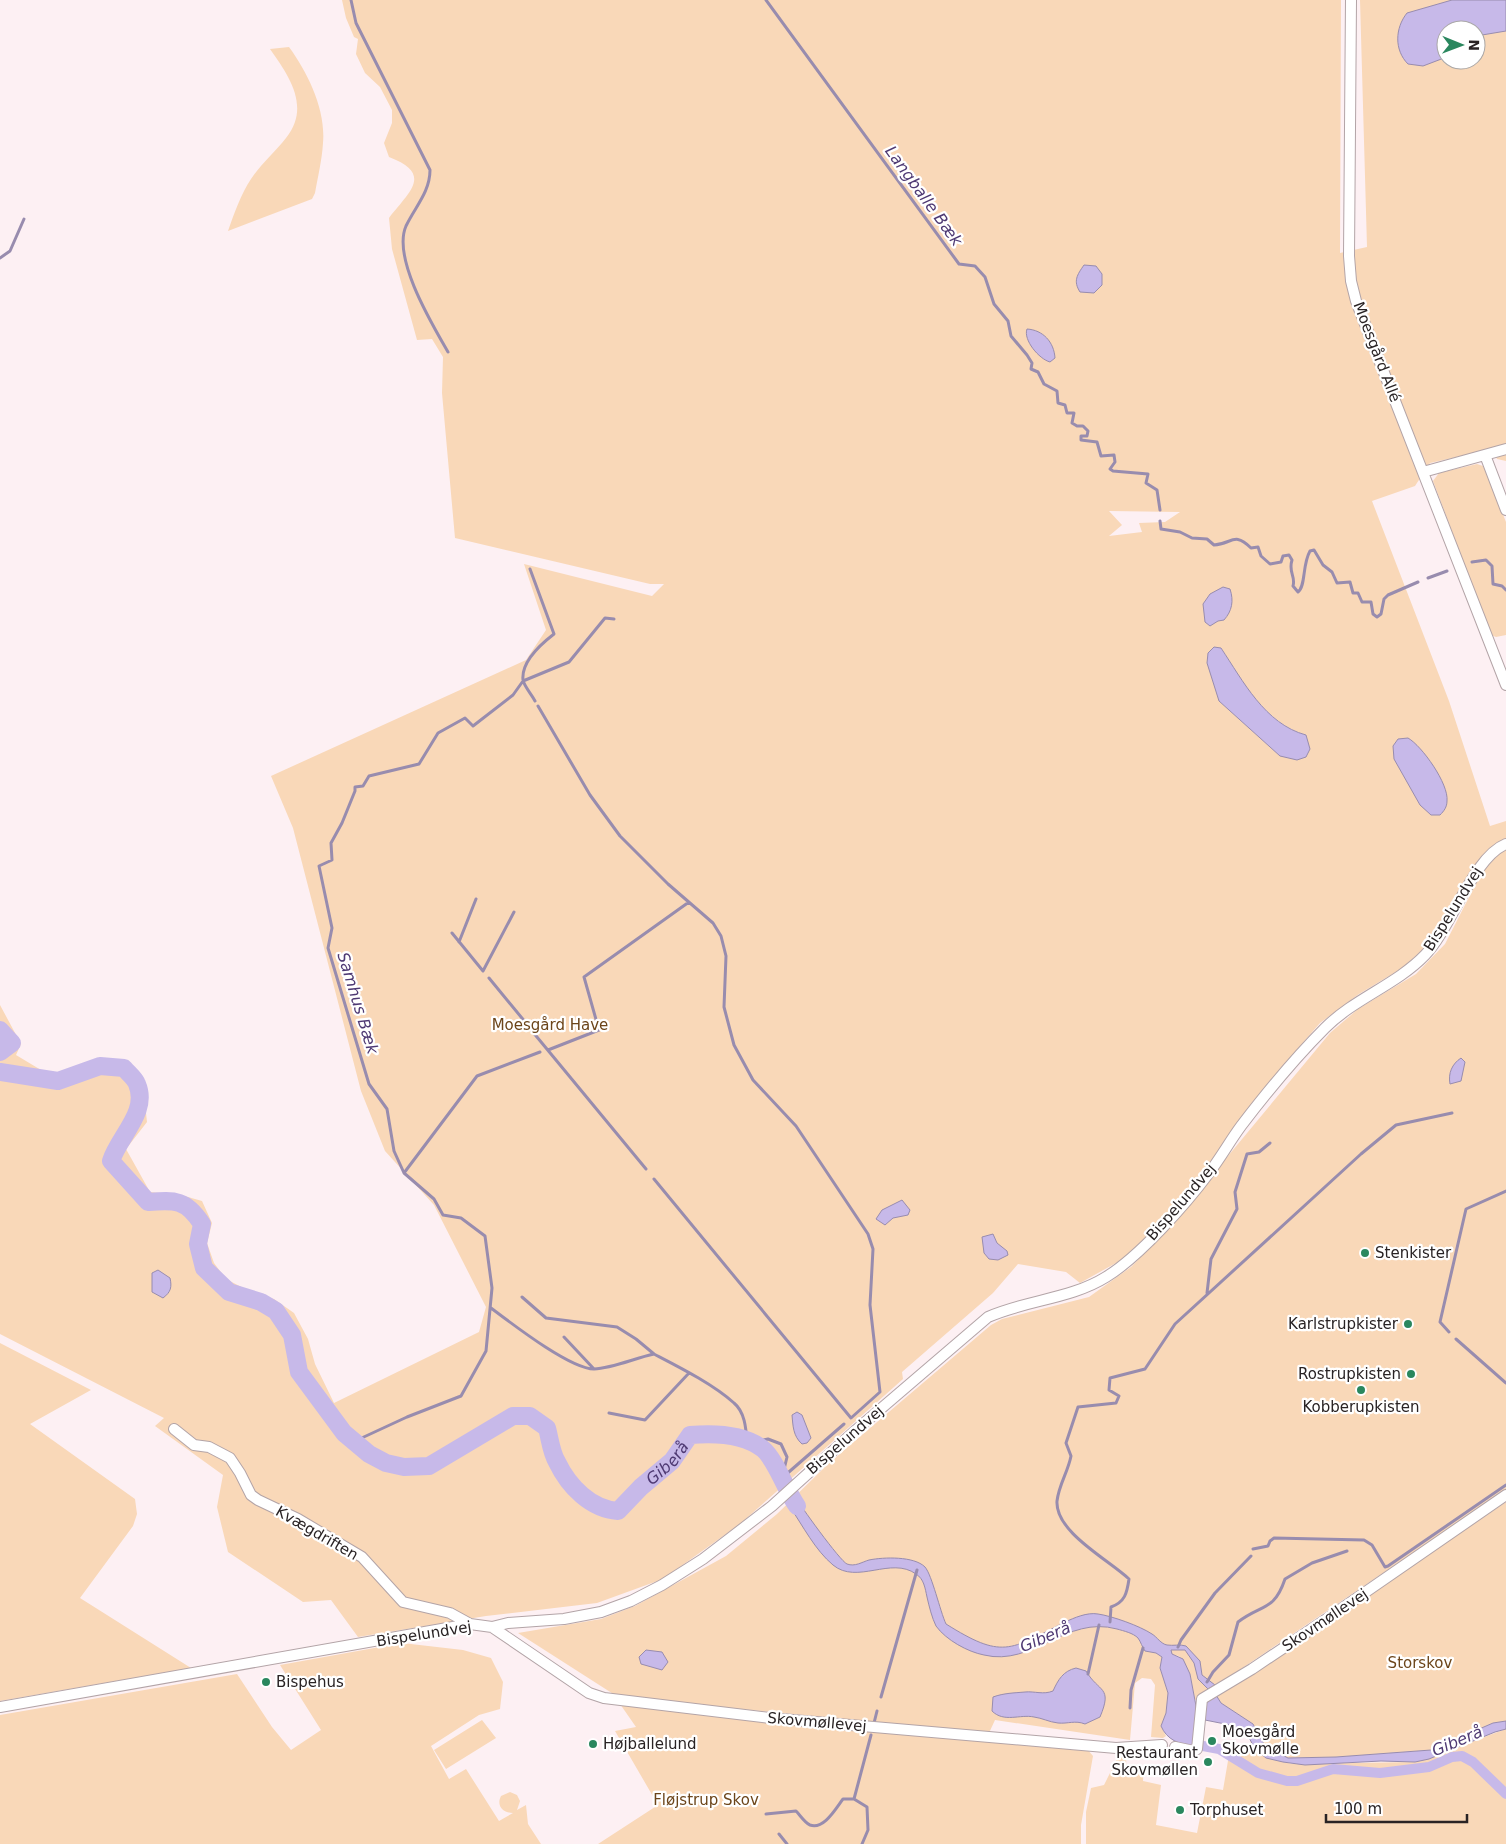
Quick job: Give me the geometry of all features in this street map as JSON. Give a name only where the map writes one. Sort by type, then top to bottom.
[{"type":"street","name":"Moesgård Allé","points":[[1351,0],[1348,256],[1351,281],[1506,685]]},
{"type":"street","points":[[1423,472],[1506,449]]},
{"type":"street","points":[[1485,455],[1506,510]]},
{"type":"street","name":"Bispelundvej","points":[[0,1707],[470,1624],[492,1627],[508,1623],[582,1616],[601,1612],[631,1601],[662,1585],[703,1559],[772,1506],[791,1487],[988,1317],[1006,1309],[1080,1289],[1105,1278],[1129,1260],[1155,1235],[1208,1174],[1241,1126],[1326,1027],[1354,1003],[1409,970],[1427,953],[1439,938],[1486,858],[1498,847],[1506,844]]},
{"type":"street","name":"Kvægdriften","points":[[174,1429],[194,1445],[209,1447],[230,1458],[251,1495],[258,1500],[298,1519],[362,1557],[403,1602],[450,1613],[470,1624]]},
{"type":"street","name":"Skovmøllevej","points":[[1175,1747],[1194,1751],[1197,1749],[1200,1703],[1202,1699],[1252,1669],[1328,1618],[1506,1495]]},
{"type":"street","name":"Skovmøllevej","points":[[492,1627],[589,1693],[604,1698],[770,1718],[1116,1748],[1162,1745]]},
{"type":"green space","name":"Moesgård Have","points":[[342,0],[1341,0],[1340,253],[1367,247],[1360,0],[1506,0],[1506,461],[1497,459],[1492,449],[1430,463],[1415,486],[1372,501],[1449,701],[1490,826],[1506,821],[1506,839],[1498,842],[1479,860],[1437,931],[1422,950],[1404,967],[1359,994],[1320,1023],[1269,1082],[1207,1168],[1125,1258],[1080,1283],[1066,1272],[1018,1264],[993,1293],[902,1372],[903,1379],[740,1524],[663,1579],[597,1603],[486,1616],[358,1637],[331,1600],[303,1602],[228,1552],[217,1507],[223,1475],[155,1426],[164,1418],[0,1334],[0,1005],[21,1044],[16,1055],[46,1073],[62,1072],[99,1061],[120,1060],[142,1077],[147,1122],[126,1149],[150,1192],[181,1195],[202,1201],[212,1223],[207,1243],[214,1263],[226,1279],[251,1292],[274,1299],[294,1313],[308,1339],[315,1364],[334,1403],[479,1332],[486,1307],[434,1205],[385,1151],[361,1091],[293,828],[271,776],[526,660],[546,630],[524,564],[652,596],[664,584],[650,584],[455,538],[442,393],[443,357],[432,339],[417,340],[392,249],[389,218],[410,192],[414,177],[411,170],[403,163],[389,157],[384,143],[392,123],[392,110],[380,87],[365,73],[356,54],[358,39],[354,37],[346,18]],"holes":[[[1109,511],[1180,512],[1165,522],[1139,523],[1142,532],[1109,536],[1122,525]],[[1221,648],[1246,687],[1267,711],[1278,721],[1306,735],[1280,756],[1219,701]]]},
{"type":"green space","points":[[289,47],[309,80],[322,118],[321,162],[315,193],[312,199],[228,231],[247,185],[259,168],[286,138],[297,115],[297,103],[290,81],[270,49]]},
{"type":"green space","points":[[1477,464],[1483,466],[1486,472],[1506,522],[1506,635],[1496,637],[1491,635],[1433,481],[1439,473]]},
{"type":"green space","points":[[1506,848],[1506,1490],[1195,1700],[1190,1674],[1179,1656],[1145,1651],[1156,1653],[1162,1657],[1160,1668],[1168,1693],[1166,1713],[1161,1726],[1166,1736],[1163,1738],[1151,1737],[1155,1685],[1151,1679],[1142,1678],[1135,1683],[1130,1740],[995,1720],[989,1733],[618,1697],[518,1633],[601,1619],[635,1606],[726,1556],[777,1514],[829,1463],[991,1325],[1002,1319],[1089,1297],[1131,1267],[1164,1233],[1330,1033],[1358,1009],[1416,974],[1445,944],[1488,860]]},
{"type":"green space","points":[[0,1343],[91,1390],[30,1424],[135,1499],[137,1514],[133,1526],[80,1598],[191,1668],[0,1701]]},
{"type":"green space","name":"Storskov","points":[[1506,1502],[1506,1721],[1493,1723],[1431,1750],[1336,1757],[1288,1758],[1265,1746],[1253,1724],[1221,1703],[1216,1695],[1263,1667]]},
{"type":"green space","points":[[402,1643],[463,1650],[491,1658],[503,1682],[500,1709],[479,1715],[431,1746],[449,1779],[466,1769],[499,1821],[513,1813],[506,1812],[501,1808],[499,1803],[501,1796],[510,1792],[517,1795],[520,1801],[517,1810],[526,1805],[528,1824],[541,1844],[0,1844],[0,1715],[237,1674],[272,1727],[291,1750],[321,1730],[280,1665]]},
{"type":"green space","name":"Fløjstrup Skov","points":[[620,1704],[1087,1749],[1093,1756],[1081,1825],[1081,1844],[598,1844],[658,1805],[615,1731],[636,1727]]},
{"type":"green space","points":[[482,1720],[496,1738],[446,1769],[434,1750]]},
{"type":"green space","points":[[1506,1729],[1506,1844],[1086,1844],[1086,1812],[1091,1788],[1104,1785],[1120,1753],[1127,1752],[1126,1764],[1144,1767],[1143,1781],[1161,1785],[1156,1825],[1197,1833],[1206,1787],[1223,1790],[1229,1755],[1248,1752],[1251,1740],[1253,1747],[1266,1758],[1293,1764],[1415,1762]]},
{"type":"water","points":[[1452,0],[1506,0],[1506,31],[1486,34],[1486,20],[1436,20],[1436,61],[1423,66],[1408,64],[1398,46],[1398,32],[1407,13]]},
{"type":"water","points":[[1084,265],[1096,266],[1102,274],[1102,285],[1094,293],[1080,292],[1078,288],[1076,281]]},
{"type":"water","points":[[1027,329],[1043,334],[1047,338],[1055,358],[1050,362],[1037,353],[1027,338]]},
{"type":"water","points":[[1223,587],[1230,589],[1232,602],[1229,613],[1224,620],[1210,626],[1205,622],[1203,604],[1210,594]]},
{"type":"water","points":[[1214,647],[1221,648],[1256,700],[1267,711],[1291,729],[1306,735],[1310,749],[1306,757],[1297,760],[1280,756],[1219,701],[1207,663],[1208,653]]},
{"type":"water","points":[[1408,738],[1414,742],[1434,766],[1444,785],[1447,803],[1440,815],[1431,815],[1420,805],[1394,759],[1393,746],[1398,739]]},
{"type":"water","points":[[1461,1058],[1465,1062],[1461,1081],[1450,1084],[1451,1069]]},
{"type":"water","points":[[902,1200],[910,1210],[908,1215],[893,1218],[885,1225],[876,1219],[882,1210]]},
{"type":"water","points":[[993,1234],[997,1243],[1007,1251],[1008,1255],[998,1260],[989,1259],[984,1253],[982,1237]]},
{"type":"water","points":[[158,1270],[170,1278],[171,1281],[168,1294],[163,1298],[152,1292],[152,1273]]},
{"type":"water","points":[[797,1412],[802,1415],[811,1438],[807,1443],[802,1444],[795,1434],[792,1415]]},
{"type":"water","points":[[794,1495],[828,1543],[847,1564],[856,1565],[869,1560],[890,1558],[906,1559],[920,1563],[928,1571],[946,1624],[980,1643],[1006,1647],[1018,1645],[1072,1619],[1094,1614],[1104,1615],[1133,1625],[1147,1631],[1165,1644],[1186,1646],[1200,1661],[1202,1675],[1215,1685],[1208,1689],[1198,1679],[1194,1663],[1185,1650],[1171,1650],[1172,1654],[1183,1659],[1190,1674],[1196,1706],[1194,1747],[1174,1741],[1161,1726],[1166,1713],[1168,1693],[1160,1668],[1162,1657],[1156,1653],[1145,1651],[1138,1638],[1134,1635],[1117,1629],[1099,1627],[1065,1634],[1018,1654],[1002,1657],[971,1651],[951,1641],[936,1626],[924,1584],[916,1574],[906,1569],[896,1568],[853,1572],[842,1570],[833,1565],[815,1545],[790,1507],[787,1501]]},
{"type":"water","points":[[646,1650],[662,1652],[668,1662],[662,1670],[641,1664],[639,1657]]},
{"type":"water","points":[[1076,1668],[1086,1671],[1105,1695],[1104,1707],[1100,1717],[1085,1724],[1078,1722],[1058,1723],[1029,1716],[1002,1717],[992,1711],[993,1697],[1013,1693],[1046,1693],[1053,1691],[1062,1676]]},
{"type":"water","points":[[1216,1695],[1221,1703],[1253,1724],[1265,1746],[1288,1758],[1336,1757],[1431,1750],[1493,1723],[1506,1721],[1506,1729],[1429,1759],[1415,1762],[1381,1761],[1305,1765],[1266,1758],[1255,1749],[1246,1732],[1230,1725],[1205,1720],[1202,1715],[1205,1702]]},
{"type":"waterway","points":[[351,0],[356,23],[430,170],[428,185],[406,226],[403,239],[404,255],[409,273],[424,308],[448,352]]},
{"type":"waterway","name":"Langballe Bæk","points":[[766,0],[959,264],[975,266],[985,277],[994,304],[1008,321],[1011,336],[1032,363],[1031,369],[1038,372],[1044,384],[1057,391],[1058,403],[1065,405],[1067,413],[1074,413],[1072,423],[1077,426],[1083,426],[1088,431],[1087,436],[1081,436],[1081,440],[1097,442],[1101,456],[1114,455],[1115,462],[1110,469],[1113,471],[1148,474],[1146,483],[1157,490],[1160,510]]},
{"type":"waterway","name":"Langballe Bæk","points":[[0,258],[10,251],[24,219]]},
{"type":"waterway","points":[[1160,521],[1161,529],[1180,532],[1192,538],[1207,539],[1214,545],[1237,539],[1241,540],[1251,548],[1258,547],[1261,556],[1270,564],[1281,562],[1283,556],[1289,555],[1292,560],[1293,586],[1298,592],[1302,585],[1310,551],[1314,550],[1323,565],[1332,572],[1337,583],[1350,582],[1353,593],[1358,593],[1362,602],[1371,602],[1373,614],[1377,617],[1381,614],[1384,599],[1388,595],[1418,582]]},
{"type":"waterway","points":[[1472,562],[1486,560],[1492,566],[1493,584],[1502,586],[1506,590]]},
{"type":"waterway","points":[[530,569],[554,634],[533,654],[523,673],[526,688],[535,701]]},
{"type":"waterway","points":[[1428,578],[1447,571]]},
{"type":"waterway","name":"Samhus Bæk","points":[[353,1442],[407,1417],[461,1396],[486,1351],[492,1288],[485,1236],[461,1218],[443,1215],[434,1199],[404,1173],[394,1151],[387,1109],[369,1084],[328,948],[332,928],[319,866],[332,860],[331,843],[342,823],[355,787],[363,786],[369,776],[419,764],[438,733],[465,718],[473,726],[513,695],[523,681],[569,662],[605,618],[614,619]]},
{"type":"waterway","points":[[538,706],[590,795],[620,836],[668,884],[713,923],[721,936],[726,956],[724,1007],[734,1045],[753,1080],[796,1126],[868,1234],[873,1249],[870,1305],[880,1392],[851,1418],[654,1179]]},
{"type":"waterway","points":[[459,942],[476,899]]},
{"type":"waterway","points":[[548,1050],[599,1030],[584,977],[689,902]]},
{"type":"waterway","points":[[452,933],[483,971],[514,912]]},
{"type":"waterway","points":[[489,978],[526,1023]]},
{"type":"waterway","name":"Giberå","points":[[0,1030],[12,1043],[0,1052]]},
{"type":"waterway","points":[[532,1031],[646,1169]]},
{"type":"waterway","points":[[404,1173],[477,1076],[540,1052]]},
{"type":"waterway","name":"Giberå","points":[[0,1072],[58,1081],[100,1066],[124,1068],[137,1084],[140,1094],[139,1104],[132,1124],[111,1161],[148,1202],[173,1201],[191,1210],[202,1224],[198,1244],[204,1268],[229,1292],[261,1302],[276,1311],[292,1335],[299,1372],[344,1433],[369,1454],[386,1463],[404,1467],[429,1466],[513,1416],[530,1416],[547,1428],[555,1458],[574,1488],[599,1506],[618,1511],[641,1487],[672,1461],[690,1435],[708,1434],[738,1437],[755,1444],[768,1454],[797,1506]]},
{"type":"waterway","points":[[1110,1622],[1111,1607],[1122,1600],[1129,1579],[1074,1534],[1065,1524],[1059,1512],[1057,1501],[1071,1456],[1066,1443],[1078,1407],[1116,1403],[1119,1396],[1109,1390],[1110,1378],[1145,1369],[1175,1324],[1361,1154],[1396,1125],[1452,1113]]},
{"type":"waterway","points":[[1207,1293],[1211,1259],[1237,1209],[1235,1192],[1247,1154],[1259,1152],[1270,1143]]},
{"type":"waterway","points":[[1449,1332],[1440,1322],[1466,1209],[1506,1191]]},
{"type":"waterway","points":[[522,1297],[546,1318],[617,1327],[636,1339],[654,1354]]},
{"type":"waterway","points":[[491,1308],[556,1354],[584,1367],[601,1368],[654,1354],[674,1364],[716,1389],[738,1407],[744,1421],[747,1442]]},
{"type":"waterway","points":[[564,1337],[594,1369]]},
{"type":"waterway","points":[[1456,1339],[1506,1383]]},
{"type":"waterway","points":[[609,1413],[645,1420],[689,1373]]},
{"type":"waterway","points":[[782,1478],[844,1424]]},
{"type":"waterway","points":[[749,1443],[768,1439],[781,1444],[787,1457],[782,1478]]},
{"type":"waterway","points":[[1253,1549],[1268,1546],[1274,1538],[1364,1540],[1372,1545],[1385,1567],[1506,1485]]},
{"type":"waterway","points":[[1207,1682],[1213,1672],[1229,1655],[1238,1622],[1271,1602],[1281,1590],[1285,1579],[1312,1563],[1347,1551]]},
{"type":"waterway","points":[[1178,1647],[1215,1593],[1251,1556]]},
{"type":"waterway","points":[[881,1697],[917,1570]]},
{"type":"waterway","points":[[1088,1674],[1099,1625]]},
{"type":"waterway","points":[[1130,1708],[1131,1690],[1143,1648]]},
{"type":"waterway","points":[[874,1723],[877,1711]]},
{"type":"waterway","points":[[854,1799],[871,1735]]},
{"type":"waterway","points":[[1203,1746],[1219,1749],[1258,1773],[1287,1781],[1297,1781],[1333,1769],[1380,1773],[1429,1767],[1452,1757],[1462,1756],[1473,1762],[1506,1794]]},
{"type":"waterway","points":[[766,1814],[796,1811],[804,1821],[815,1826],[825,1821],[843,1799],[854,1799],[867,1807],[868,1830],[862,1844]]},
{"type":"waterway","points":[[779,1834],[787,1844]]},
{"type":"place","name":"Stenkister","points":[[1365,1253]]},
{"type":"place","name":"Karlstrupkister","points":[[1408,1324]]},
{"type":"place","name":"Rostrupkisten","points":[[1411,1374]]},
{"type":"place","name":"Kobberupkisten","points":[[1361,1390]]},
{"type":"place","name":"Bispehus","points":[[266,1682]]},
{"type":"place","name":"Moesgård Skovmølle","points":[[1212,1741]]},
{"type":"place","name":"Højballelund","points":[[593,1744]]},
{"type":"place","name":"Restaurant Skovmøllen","points":[[1208,1762]]},
{"type":"place","name":"Torphuset","points":[[1180,1810]]}]
